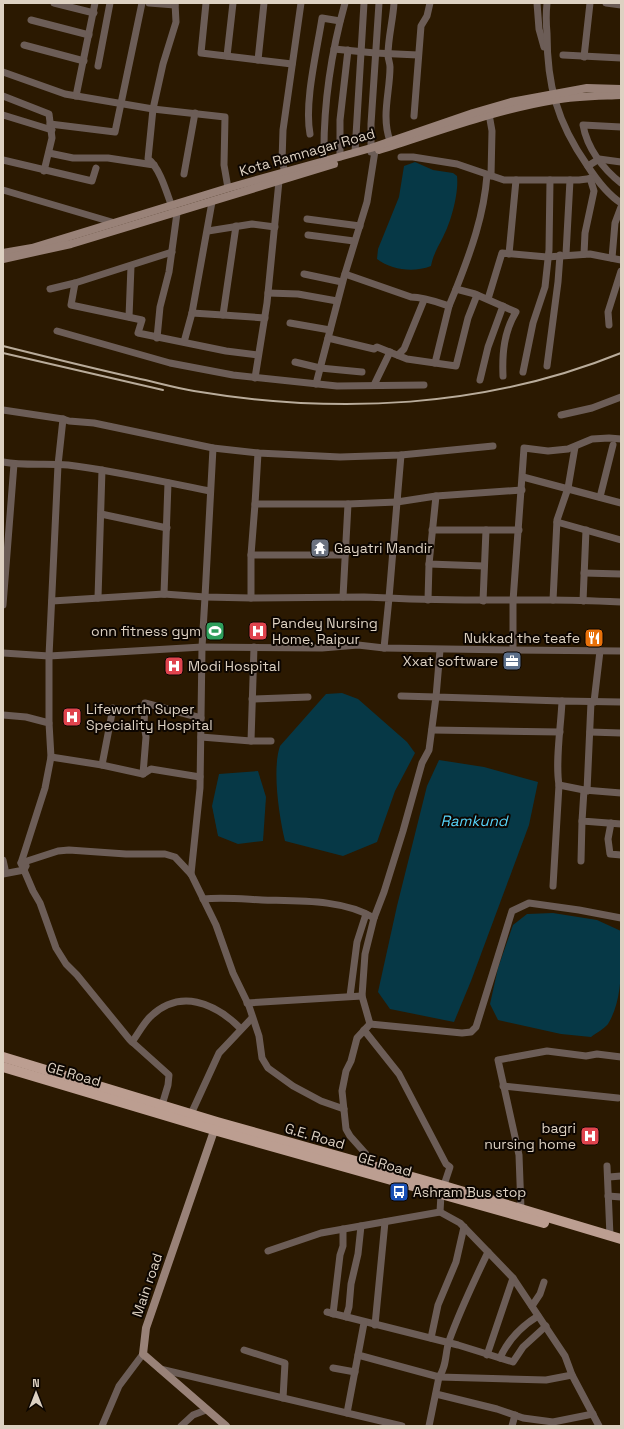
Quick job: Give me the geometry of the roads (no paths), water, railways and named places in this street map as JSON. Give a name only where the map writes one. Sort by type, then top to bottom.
[{"type":"main road","points":[[3,1057],[191,1114],[215,1126]]},
{"type":"main road","name":"GE Road","points":[[3,1067],[442,1190],[621,1245]]},
{"type":"main road","points":[[442,1190],[521,1209],[621,1239]]},
{"type":"street","points":[[54,3],[94,13]]},
{"type":"street","points":[[76,96],[95,3]]},
{"type":"street","points":[[98,66],[110,3]]},
{"type":"street","points":[[3,115],[51,127],[116,132],[142,3]]},
{"type":"street","points":[[149,3],[175,4],[176,22],[163,64],[153,109],[148,159],[154,165],[174,211],[172,252],[160,307],[157,338]]},
{"type":"street","points":[[206,3],[201,53],[292,64]]},
{"type":"street","points":[[227,56],[233,3]]},
{"type":"street","points":[[258,60],[264,3]]},
{"type":"street","points":[[255,378],[265,318],[275,227],[284,177],[282,160],[284,130],[301,3]]},
{"type":"street","points":[[324,161],[328,95],[334,49],[345,3]]},
{"type":"street","points":[[355,152],[364,3]]},
{"type":"street","points":[[316,384],[337,300],[354,241],[360,226],[371,183],[375,53],[379,3]]},
{"type":"street","points":[[390,141],[386,121],[390,66],[388,54],[394,3]]},
{"type":"street","points":[[414,116],[421,26],[427,16],[430,3]]},
{"type":"street","points":[[537,3],[539,29],[554,97],[573,146],[588,166],[592,178],[594,191],[585,234],[584,254]]},
{"type":"street","points":[[546,57],[547,3]]},
{"type":"street","points":[[584,57],[590,3]]},
{"type":"street","points":[[606,3],[621,5]]},
{"type":"street","points":[[310,134],[309,121],[312,79],[322,18],[340,21]]},
{"type":"street","points":[[31,20],[89,35]]},
{"type":"street","points":[[24,45],[84,61]]},
{"type":"street","points":[[334,49],[418,55]]},
{"type":"street","points":[[340,157],[340,120],[348,50]]},
{"type":"street","points":[[563,55],[621,58]]},
{"type":"street","points":[[3,72],[65,94],[153,109],[225,117],[224,165],[228,188]]},
{"type":"street","name":"Kota Ramnagar Road","points":[[3,253],[32,248],[115,223],[174,211],[228,188],[284,177],[324,161],[355,152],[372,151],[390,141],[511,102],[554,97],[587,88],[621,89]]},
{"type":"street","points":[[3,259],[71,244],[174,211],[212,202],[284,177],[489,114],[554,97],[621,95]]},
{"type":"street","points":[[3,96],[49,114],[51,127],[49,153],[44,172]]},
{"type":"street","points":[[184,174],[195,113]]},
{"type":"street","points":[[435,363],[449,306],[469,255],[484,209],[489,176],[492,131],[489,114]]},
{"type":"street","points":[[621,127],[583,125],[589,145],[598,159],[606,170],[621,183]]},
{"type":"street","points":[[49,153],[73,158],[108,158],[154,165]]},
{"type":"street","points":[[401,158],[413,157],[457,164],[504,180],[570,180],[592,178],[602,185],[621,203]]},
{"type":"street","points":[[588,166],[598,159],[621,162]]},
{"type":"street","points":[[3,160],[44,172],[92,182],[96,168]]},
{"type":"street","points":[[509,254],[516,180]]},
{"type":"street","points":[[523,372],[533,323],[545,287],[550,180]]},
{"type":"street","points":[[547,366],[563,255],[570,180]]},
{"type":"street","points":[[594,191],[602,185]]},
{"type":"street","points":[[3,190],[115,223]]},
{"type":"street","points":[[184,342],[192,312],[208,231],[212,202]]},
{"type":"street","points":[[612,258],[615,223],[621,207]]},
{"type":"street","points":[[307,219],[360,226]]},
{"type":"street","points":[[208,231],[252,224],[275,227]]},
{"type":"street","points":[[223,315],[236,226]]},
{"type":"street","points":[[308,235],[354,241]]},
{"type":"street","points":[[50,289],[75,284],[172,252]]},
{"type":"street","points":[[488,299],[502,253],[547,256],[584,254],[621,260]]},
{"type":"street","points":[[129,317],[130,266]]},
{"type":"street","points":[[609,325],[608,312],[621,271]]},
{"type":"street","points":[[304,274],[342,282]]},
{"type":"street","points":[[345,274],[411,298],[420,297],[424,300],[449,306]]},
{"type":"street","points":[[75,284],[71,305],[142,320],[138,333],[157,338],[258,355]]},
{"type":"street","points":[[456,289],[488,299],[516,312],[509,324],[502,356],[503,376]]},
{"type":"street","points":[[268,293],[298,294],[337,300]]},
{"type":"street","points":[[328,338],[374,349],[377,347],[407,359],[456,366],[468,318],[477,295]]},
{"type":"street","points":[[398,355],[404,349],[424,300]]},
{"type":"street","points":[[480,380],[488,347],[503,306]]},
{"type":"street","points":[[192,312],[265,318]]},
{"type":"street","points":[[290,323],[330,330]]},
{"type":"street","points":[[57,331],[170,363],[255,378],[316,384],[424,385]]},
{"type":"street","points":[[374,385],[390,352]]},
{"type":"street","points":[[295,362],[320,368],[362,372]]},
{"type":"street","points":[[561,415],[592,408],[621,396]]},
{"type":"street","points":[[3,410],[69,421],[94,423],[213,448],[258,453],[340,457],[401,455],[493,446]]},
{"type":"street","points":[[63,419],[58,465],[49,656],[49,723],[51,756],[45,788],[25,864],[33,890],[40,902],[56,948],[66,964],[77,975],[132,1042],[169,1075],[168,1085],[162,1105]]},
{"type":"street","points":[[513,650],[513,601],[524,448],[548,451],[575,447],[592,439],[621,439]]},
{"type":"street","points":[[600,497],[613,445]]},
{"type":"street","points":[[553,600],[557,522],[568,488],[575,447]]},
{"type":"street","points":[[190,874],[200,777],[202,647],[213,448]]},
{"type":"street","points":[[251,598],[251,555],[258,453]]},
{"type":"street","points":[[384,648],[401,455]]},
{"type":"street","points":[[3,462],[14,464],[58,465],[102,470],[210,491]]},
{"type":"street","points":[[3,605],[7,506],[14,464]]},
{"type":"street","points":[[98,598],[102,470]]},
{"type":"street","points":[[523,477],[621,503]]},
{"type":"street","points":[[164,594],[168,483]]},
{"type":"street","points":[[255,504],[348,504],[397,502],[436,496],[522,490]]},
{"type":"street","points":[[428,600],[429,564],[436,496]]},
{"type":"street","points":[[343,597],[348,504]]},
{"type":"street","points":[[101,514],[167,528]]},
{"type":"street","points":[[557,522],[621,540]]},
{"type":"street","points":[[432,530],[519,530]]},
{"type":"street","points":[[483,601],[486,530]]},
{"type":"street","points":[[583,601],[586,530]]},
{"type":"street","points":[[251,555],[345,555]]},
{"type":"street","points":[[429,564],[484,566]]},
{"type":"street","points":[[584,573],[621,574]]},
{"type":"street","points":[[52,602],[164,594],[251,598],[343,597],[483,601],[553,600],[621,602]]},
{"type":"street","points":[[5,655],[49,656],[202,647],[322,648],[358,645],[384,648],[440,650],[621,651]]},
{"type":"street","points":[[251,741],[254,647]]},
{"type":"street","points":[[370,1024],[362,996],[365,954],[374,918],[384,892],[403,831],[422,763],[429,750],[440,650]]},
{"type":"street","points":[[581,861],[582,821],[590,732],[600,651]]},
{"type":"street","points":[[401,696],[621,702]]},
{"type":"street","points":[[252,698],[308,697]]},
{"type":"street","points":[[553,886],[559,785],[556,770],[562,701]]},
{"type":"street","points":[[143,774],[146,737],[144,725],[145,704],[201,718]]},
{"type":"street","points":[[102,765],[113,708]]},
{"type":"street","points":[[3,715],[26,717],[49,723]]},
{"type":"street","points":[[432,730],[560,732]]},
{"type":"street","points":[[590,732],[621,733]]},
{"type":"street","points":[[201,737],[272,741]]},
{"type":"street","points":[[51,756],[143,774],[151,769],[200,777]]},
{"type":"street","points":[[559,785],[585,791],[621,793]]},
{"type":"street","points":[[582,821],[621,824]]},
{"type":"street","points":[[611,823],[608,839],[610,854],[621,855]]},
{"type":"street","points":[[3,860],[4,872],[58,850],[126,854],[165,854],[175,857],[190,874],[216,925],[232,973],[247,1003],[259,1036],[262,1058],[268,1068],[293,1086],[321,1101],[344,1109]]},
{"type":"street","points":[[203,899],[224,897],[309,901],[325,903],[366,914],[374,918]]},
{"type":"street","points":[[370,1024],[462,1033],[471,1032],[476,1027],[512,911],[529,903],[621,918]]},
{"type":"street","points":[[350,996],[357,942],[366,914]]},
{"type":"street","points":[[247,1003],[362,996]]},
{"type":"street","points":[[132,1042],[150,1017],[166,1006],[183,1000],[200,1002],[215,1008],[226,1014],[240,1028]]},
{"type":"street","points":[[191,1114],[219,1053],[240,1028],[252,1018]]},
{"type":"street","points":[[370,1024],[357,1038],[346,1071],[342,1091],[346,1129],[366,1154],[371,1170]]},
{"type":"street","points":[[364,1030],[399,1074],[430,1136],[446,1164],[450,1167],[442,1190],[440,1212]]},
{"type":"street","points":[[521,1209],[519,1155],[498,1060],[547,1051],[586,1056],[597,1054],[621,1058]]},
{"type":"street","points":[[503,1086],[618,1098]]},
{"type":"street","name":"Main road","points":[[143,1354],[146,1328],[215,1126]]},
{"type":"street","points":[[607,1166],[610,1236]]},
{"type":"street","points":[[608,1177],[621,1176]]},
{"type":"street","points":[[608,1196],[621,1197]]},
{"type":"street","points":[[268,1251],[301,1239],[343,1229],[440,1212],[464,1227],[513,1278],[565,1356],[572,1375],[599,1426]]},
{"type":"street","points":[[375,1325],[385,1222]]},
{"type":"street","points":[[346,1317],[349,1307],[351,1284],[358,1254],[361,1226]]},
{"type":"street","points":[[431,1338],[438,1305],[456,1262],[464,1227]]},
{"type":"street","points":[[343,1229],[343,1246],[340,1255],[330,1313],[431,1338],[512,1362],[523,1347],[546,1326]]},
{"type":"street","points":[[429,1426],[439,1377],[444,1370],[448,1343],[466,1298],[488,1252]]},
{"type":"street","points":[[487,1354],[513,1278]]},
{"type":"street","points":[[532,1306],[540,1294],[544,1282]]},
{"type":"street","points":[[500,1358],[506,1344],[526,1324],[538,1316]]},
{"type":"street","points":[[347,1413],[364,1322]]},
{"type":"street","points":[[244,1350],[285,1364],[284,1398]]},
{"type":"street","points":[[102,1426],[119,1386],[143,1354],[226,1426]]},
{"type":"street","points":[[358,1355],[439,1377],[546,1380],[572,1375]]},
{"type":"street","points":[[333,1368],[355,1372]]},
{"type":"street","points":[[160,1369],[402,1426]]},
{"type":"street","points":[[436,1394],[515,1415],[553,1422],[593,1414]]},
{"type":"street","points":[[181,1426],[193,1415],[206,1410]]},
{"type":"street","points":[[512,1426],[515,1415]]},
{"type":"water","points":[[415,162],[433,170],[453,173],[457,176],[457,191],[449,224],[434,255],[431,266],[410,270],[389,266],[377,259],[378,249],[399,197],[404,166]]},
{"type":"water","points":[[342,693],[358,699],[407,742],[415,753],[395,791],[377,842],[343,856],[285,841],[276,780],[280,746],[326,694]]},
{"type":"water","name":"Ramkund","points":[[439,760],[484,767],[538,782],[529,825],[471,981],[454,1022],[390,1009],[378,992],[397,906],[427,786]]},
{"type":"water","points":[[258,771],[266,797],[263,841],[238,844],[218,836],[212,806],[219,774]]},
{"type":"water","points":[[553,913],[597,920],[621,931],[621,967],[617,1003],[608,1024],[591,1037],[561,1034],[498,1020],[490,1004],[498,968],[513,925],[527,914]]},
{"type":"railway","points":[[3,346],[194,391],[248,399],[302,403],[356,404],[410,402],[464,396],[517,386],[569,371],[621,353]]},
{"type":"railway","points":[[3,353],[163,390]]},
{"type":"place","name":"Gayatri Mandir","points":[[320,548]]},
{"type":"place","name":"onn fitness gym","points":[[215,631]]},
{"type":"place","name":"Pandey Nursing Home, Raipur","points":[[258,631]]},
{"type":"place","name":"Nukkad the teafe","points":[[594,638]]},
{"type":"place","name":"Xxat software","points":[[512,661]]},
{"type":"place","name":"Modi Hospital","points":[[174,666]]},
{"type":"place","name":"Lifeworth Super Speciality Hospital","points":[[72,717]]},
{"type":"place","name":"bagri nursing home","points":[[590,1136]]},
{"type":"place","name":"Ashram Bus stop","points":[[399,1192]]}]
